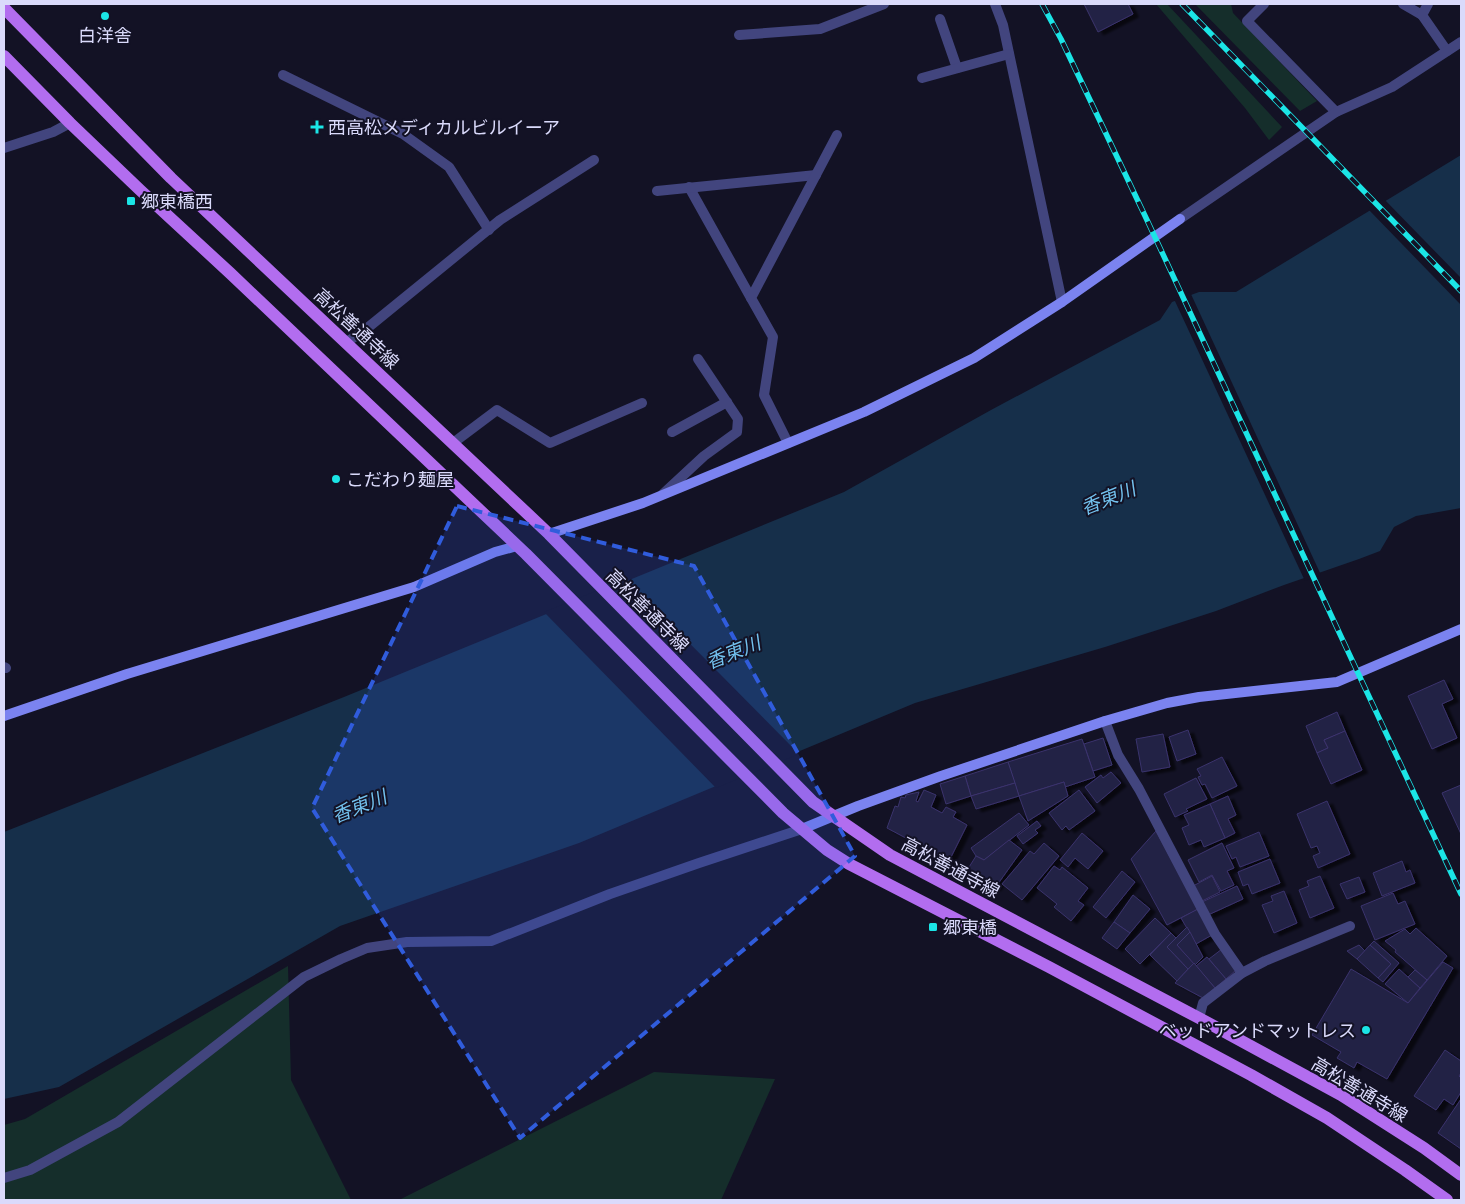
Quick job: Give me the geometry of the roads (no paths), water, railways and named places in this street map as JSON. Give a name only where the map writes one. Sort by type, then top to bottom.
[{"type":"main road","name":"高松善通寺線","points":[[4,8],[171,178],[553,539],[813,802],[890,855],[1341,1095],[1424,1148],[1461,1175]]},
{"type":"main road","points":[[4,56],[70,123],[521,550],[783,813],[827,850],[849,864],[1251,1074],[1326,1118],[1406,1170],[1447,1200]]},
{"type":"street","points":[[739,35],[820,28],[884,4]]},
{"type":"street","points":[[995,4],[1003,25],[1062,302]]},
{"type":"street","points":[[1264,4],[1247,21],[1336,112]]},
{"type":"street","points":[[1403,4],[1422,15],[1447,51]]},
{"type":"street","points":[[1422,15],[1428,4]]},
{"type":"street","points":[[940,19],[957,68]]},
{"type":"street","points":[[553,539],[864,412],[974,358],[1062,302],[1336,112],[1392,87],[1461,42]]},
{"type":"street","points":[[922,78],[1009,54]]},
{"type":"street","points":[[283,75],[402,134],[449,167],[489,230]]},
{"type":"street","points":[[4,148],[53,132],[70,123]]},
{"type":"street","points":[[751,298],[837,135]]},
{"type":"street","points":[[346,342],[360,334],[500,220],[594,160]]},
{"type":"street","points":[[657,191],[816,175]]},
{"type":"street","points":[[689,187],[773,337],[764,395],[788,443]]},
{"type":"street","points":[[662,495],[704,456],[737,432],[738,419],[698,358]]},
{"type":"street","points":[[672,432],[727,402]]},
{"type":"street","points":[[453,443],[497,410],[550,443],[642,403]]},
{"type":"street","points":[[4,716],[127,674],[414,587],[495,552],[521,550]]},
{"type":"street","points":[[4,1178],[30,1170],[118,1122],[304,977],[366,948],[407,942],[491,941],[618,891],[699,862],[802,829],[941,776],[1105,721],[1199,697],[1337,682],[1461,628]]},
{"type":"street","points":[[1105,721],[1118,755],[1139,789],[1215,934],[1242,973]]},
{"type":"street","points":[[1199,1018],[1203,1004],[1242,973],[1265,961],[1350,926]]},
{"type":"water","name":"香東川","points":[[1461,155],[1461,508],[1416,516],[1394,527],[1380,551],[1359,559],[1216,611],[1105,647],[915,703],[579,843],[340,926],[59,1087],[4,1099],[4,832],[344,697],[844,492],[991,410],[1160,320],[1172,302],[1199,292],[1236,292]]},
{"type":"railway","points":[[1042,4],[1061,39],[1147,220],[1461,894]]},
{"type":"railway","points":[[1182,4],[1461,291]]},
{"type":"place","name":"白洋舎","points":[[105,16]]},
{"type":"place","name":"西高松メディカルビルイーア","points":[[317,127]]},
{"type":"place","name":"郷東橋西","points":[[131,201]]},
{"type":"place","name":"こだわり麺屋","points":[[336,479]]},
{"type":"place","name":"郷東橋","points":[[933,927]]},
{"type":"place","name":"ベッドアンドマットレス","points":[[1366,1030]]}]
